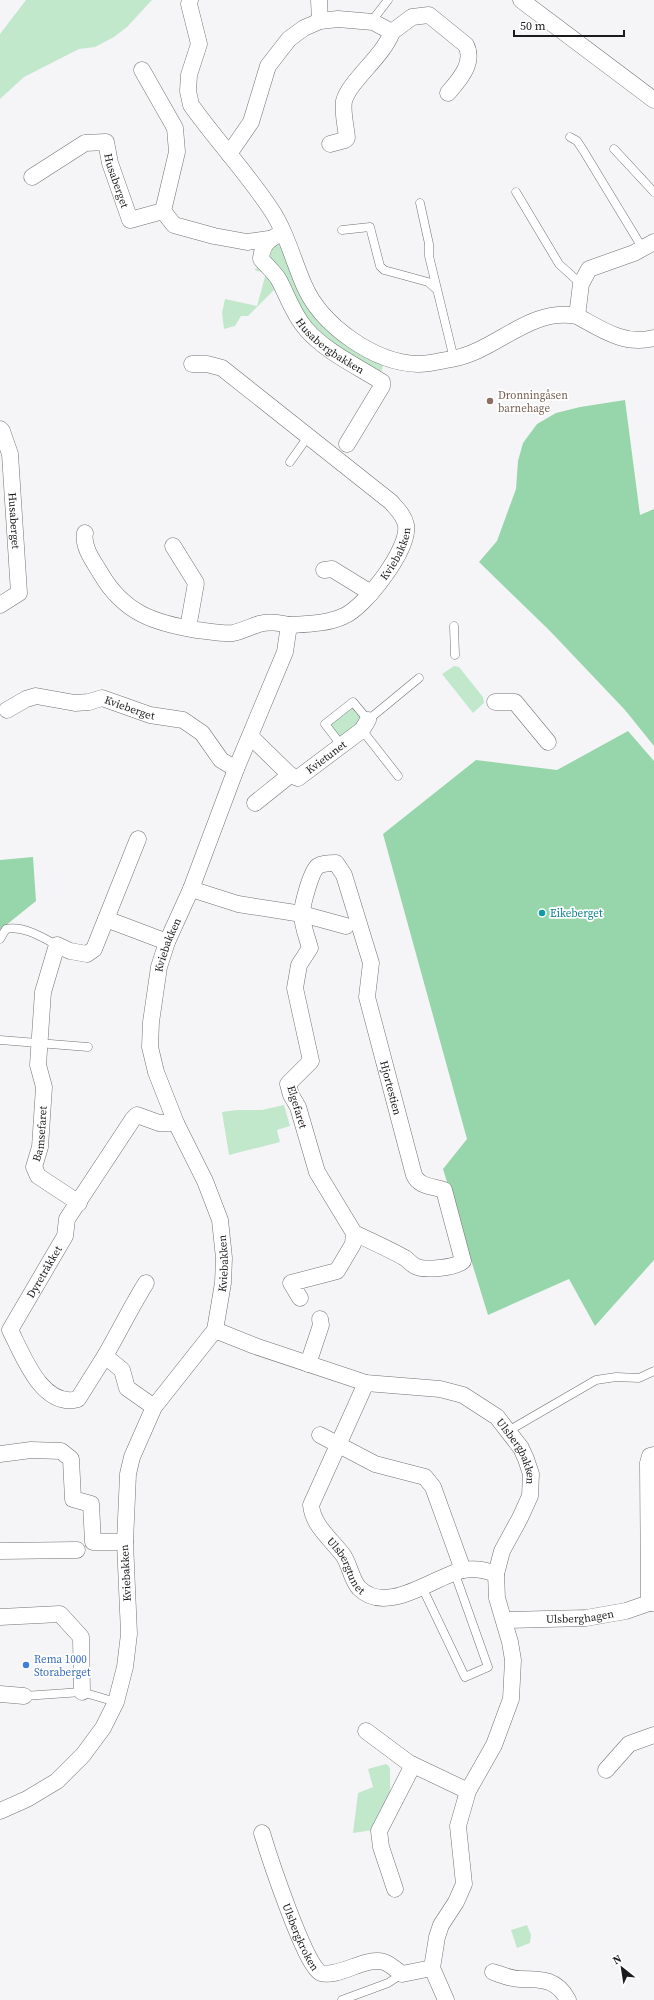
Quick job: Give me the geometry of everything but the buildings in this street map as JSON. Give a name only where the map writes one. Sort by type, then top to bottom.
[{"type":"street","name":"Husabergbakken","points":[[190,0],[189,4],[199,44],[189,75],[188,90],[191,105],[270,208],[275,236],[323,316],[334,327],[361,346],[394,360],[418,364],[454,359],[472,353],[538,319],[556,315],[577,316],[617,337],[642,340],[654,338]]},
{"type":"street","points":[[319,0],[320,21]]},
{"type":"street","points":[[521,0],[654,100]]},
{"type":"street","points":[[330,144],[347,138],[344,102],[348,92],[388,43],[392,32],[412,17],[429,15],[466,45],[470,52],[468,65],[448,93]]},
{"type":"street","points":[[229,154],[252,122],[268,66],[289,39],[304,28],[320,21],[338,19],[371,22],[392,32]]},
{"type":"street","points":[[142,70],[163,103],[175,128],[177,152],[163,211],[174,225],[214,236],[247,242],[275,236]]},
{"type":"street","name":"Husaberget","points":[[32,177],[85,142],[106,142],[110,163],[130,220],[163,211]]},
{"type":"street","name":"Husabergbakken","points":[[275,236],[262,250],[261,259],[278,279],[295,315],[307,330],[359,369],[382,382],[378,392],[347,444]]},
{"type":"street","points":[[577,316],[581,284],[586,272],[592,266],[648,246]]},
{"type":"street","name":"Kviebakken","points":[[85,533],[84,540],[87,548],[115,594],[140,615],[165,624],[188,628],[232,633],[269,622],[289,625],[327,622],[352,612],[381,581],[399,550],[406,530],[404,519],[390,502],[222,368],[211,365],[192,364]]},
{"type":"street","name":"Husaberget","points":[[0,429],[10,454],[19,593],[0,605]]},
{"type":"street","points":[[173,546],[196,583],[188,628]]},
{"type":"street","points":[[324,570],[332,569],[371,593]]},
{"type":"street","name":"Kviebakken","points":[[0,1811],[27,1800],[57,1780],[87,1750],[103,1728],[116,1702],[125,1667],[129,1634],[124,1542],[128,1474],[132,1457],[154,1407],[215,1330],[223,1283],[224,1258],[220,1220],[205,1181],[176,1123],[156,1072],[150,1047],[153,1002],[159,967],[166,942],[191,889],[236,769],[251,737],[285,652],[289,625]]},
{"type":"street","name":"Kvieberget","points":[[7,710],[26,699],[36,696],[75,703],[89,702],[102,698],[150,715],[183,720],[202,733],[221,760],[236,769]]},
{"type":"street","points":[[495,702],[515,702],[548,742]]},
{"type":"street","name":"Kvietunet","points":[[255,803],[290,775],[292,778],[302,776],[342,746],[365,725]]},
{"type":"street","points":[[251,737],[290,775]]},
{"type":"street","points":[[57,945],[70,951],[87,954],[94,950],[138,839]]},
{"type":"street","name":"Hjortestien","points":[[313,871],[318,866],[328,863],[336,863],[348,884],[371,963],[367,997],[414,1175],[416,1180],[422,1184],[444,1190],[463,1259],[459,1263],[427,1269],[415,1266],[405,1259],[354,1233]]},
{"type":"street","name":"Elgefaret","points":[[313,871],[302,914],[310,948],[299,965],[295,988],[311,1061],[288,1084],[291,1095],[298,1107],[317,1172],[354,1233]]},
{"type":"street","points":[[191,889],[238,904],[302,914],[346,926]]},
{"type":"street","points":[[106,919],[166,942]]},
{"type":"street","name":"Bamsefaret","points":[[57,945],[43,992],[38,1064],[44,1087],[40,1147],[34,1168],[38,1176],[79,1203]]},
{"type":"street","name":"Dyretråkket","points":[[146,1283],[130,1309],[125,1321],[105,1356],[78,1399],[70,1401],[53,1396],[42,1387],[10,1330],[65,1236],[67,1218],[79,1203],[126,1129],[137,1115],[159,1123],[176,1123]]},
{"type":"street","points":[[300,1298],[291,1283],[337,1271],[353,1244],[354,1233]]},
{"type":"street","points":[[308,1364],[321,1325],[320,1319]]},
{"type":"street","name":"Ulsbergbakken","points":[[215,1330],[255,1346],[366,1383],[440,1389],[463,1396],[490,1411],[497,1417],[521,1448],[526,1459],[531,1474],[530,1496],[502,1551],[496,1574],[498,1598],[512,1660],[511,1699],[494,1745],[468,1790],[458,1826],[464,1884],[456,1902],[441,1925],[437,1937],[432,1968]]},
{"type":"street","points":[[105,1356],[122,1370],[128,1388],[154,1407]]},
{"type":"street","name":"Ulsbergtunet","points":[[366,1383],[311,1505],[313,1516],[322,1532],[345,1558],[357,1586],[369,1596],[377,1599],[386,1599],[422,1587],[459,1572],[478,1569],[496,1574]]},
{"type":"street","points":[[320,1435],[375,1464],[425,1478],[433,1487],[459,1572]]},
{"type":"street","points":[[0,1454],[31,1450],[61,1451],[71,1459],[73,1499],[91,1504],[93,1542],[124,1542]]},
{"type":"street","points":[[651,1603],[648,1463],[650,1456],[654,1455]]},
{"type":"street","points":[[0,1551],[77,1550]]},
{"type":"street","name":"Ulsberghagen","points":[[504,1620],[586,1618],[626,1611],[651,1603]]},
{"type":"street","points":[[0,1617],[60,1614],[81,1637],[82,1692]]},
{"type":"street","points":[[0,1694],[24,1696]]},
{"type":"street","points":[[366,1731],[389,1750],[413,1765],[468,1790]]},
{"type":"street","points":[[606,1770],[629,1744],[654,1735]]},
{"type":"street","points":[[395,1888],[381,1847],[379,1831],[413,1765]]},
{"type":"street","name":"Ulsbergkroken","points":[[262,1833],[298,1934],[313,1967],[320,1973],[330,1973],[371,1962],[384,1961],[402,1974]]},
{"type":"street","points":[[402,1974],[432,1968],[446,2000]]},
{"type":"street","points":[[493,1972],[512,1978],[546,1980],[559,1987],[568,2000]]},
{"type":"lane","points":[[371,22],[388,0]]},
{"type":"lane","points":[[570,137],[577,141],[648,246]]},
{"type":"lane","points":[[614,149],[654,192]]},
{"type":"lane","points":[[516,192],[559,264],[581,284]]},
{"type":"lane","points":[[420,203],[429,244],[429,256],[454,359]]},
{"type":"lane","points":[[342,230],[370,227],[380,266],[384,270],[428,282],[437,290]]},
{"type":"lane","points":[[290,462],[308,438]]},
{"type":"lane","points":[[454,626],[455,655]]},
{"type":"lane","name":"Kvietunet","points":[[365,725],[419,678]]},
{"type":"lane","points":[[342,746],[325,724],[354,702],[365,725],[398,776]]},
{"type":"lane","points":[[0,939],[6,929],[11,928],[37,935],[57,945]]},
{"type":"lane","points":[[0,1040],[88,1047]]},
{"type":"lane","points":[[508,1431],[596,1380],[639,1378],[654,1371]]},
{"type":"lane","points":[[422,1587],[465,1677],[488,1667],[459,1572]]},
{"type":"lane","points":[[24,1696],[82,1692],[116,1702]]},
{"type":"lane","points":[[342,2000],[388,1983],[402,1974]]},
{"type":"green space","points":[[26,0],[152,0],[127,27],[114,37],[95,47],[79,49],[24,77],[0,99],[0,34]]},
{"type":"green space","points":[[277,245],[281,246],[305,296],[328,330],[343,343],[378,361],[383,365],[382,370],[377,373],[369,370],[306,323],[270,260],[269,256],[271,252],[268,249]]},
{"type":"green space","points":[[257,268],[267,272],[278,286],[248,316],[241,316],[235,326],[224,329],[222,313],[225,299],[257,306],[266,273],[254,270]]},
{"type":"green space","points":[[625,400],[640,515],[654,509],[654,746],[625,710],[550,631],[479,562],[497,541],[516,489],[518,461],[523,443],[537,424],[556,413],[580,407]]},
{"type":"green space","points":[[454,666],[459,667],[483,697],[484,703],[473,713],[442,674]]},
{"type":"green space","points":[[353,702],[368,720],[342,746],[325,724]]},
{"type":"green space","points":[[628,731],[654,761],[654,1260],[595,1326],[569,1279],[488,1315],[443,1169],[467,1139],[383,834],[476,760],[557,770]]},
{"type":"green space","points":[[33,857],[36,901],[0,930],[0,860]]},
{"type":"green space","points":[[284,1105],[290,1126],[277,1130],[280,1142],[229,1155],[222,1112],[237,1110],[262,1110]]},
{"type":"green space","points":[[386,1764],[390,1768],[390,1792],[388,1804],[373,1830],[353,1833],[358,1793],[373,1787],[368,1769]]},
{"type":"green space","points":[[527,1925],[531,1935],[530,1943],[517,1948],[511,1930]]},
{"type":"place","name":"Dronningåsen barnehage","points":[[490,401]]},
{"type":"place","name":"Eikeberget","points":[[542,913]]},
{"type":"place","name":"Rema 1000 Storaberget","points":[[26,1665]]}]
